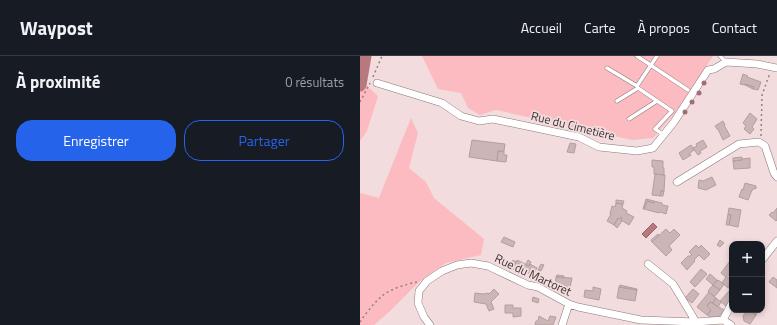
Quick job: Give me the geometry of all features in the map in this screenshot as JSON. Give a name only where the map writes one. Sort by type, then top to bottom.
[{"type":"street","name":"Rue du Cimetière","points":[[374,82],[442,103],[461,116],[479,121],[493,119],[578,137],[600,147],[637,151],[653,148],[674,122],[708,70],[714,70],[723,59],[774,68]]},
{"type":"street","points":[[677,182],[739,144],[759,142],[765,146],[777,177]]},
{"type":"street","points":[[765,256],[777,241]]},
{"type":"street","name":"Rue du Martoret","points":[[427,281],[442,271],[457,265],[471,262],[488,266],[528,285],[538,287],[569,304],[634,322],[695,324],[722,320]]},
{"type":"street","points":[[648,264],[673,284],[695,324]]},
{"type":"street","points":[[427,281],[419,291],[418,303],[424,317],[430,325]]},
{"type":"street","points":[[562,325],[569,304]]},
{"type":"street","points":[[729,308],[722,320],[731,325]]},
{"type":"lane","points":[[637,56],[688,90]]},
{"type":"lane","points":[[618,101],[638,87],[657,56]]},
{"type":"lane","points":[[607,68],[638,87],[672,111],[655,129],[664,135]]},
{"type":"lane","points":[[629,119],[657,101]]},
{"type":"path","points":[[360,102],[374,82],[382,56]]},
{"type":"path","points":[[761,143],[760,128],[762,95],[774,68]]},
{"type":"path","points":[[360,79],[367,81]]},
{"type":"path","points":[[360,322],[383,295],[406,284],[427,281]]},
{"type":"shaded area","points":[[422,56],[713,56],[675,113],[653,138],[632,140],[496,110],[480,115],[468,108],[461,93],[438,89]]},
{"type":"shaded area","points":[[360,79],[378,96],[367,131],[360,141]]},
{"type":"shaded area","points":[[411,118],[418,133],[409,168],[426,182],[434,198],[484,239],[481,255],[446,263],[419,282],[374,325],[360,325],[360,193],[379,198]]},
{"type":"shaded area","points":[[653,223],[657,227],[646,238],[642,234]]},
{"type":"building","points":[[743,74],[761,82],[758,90],[745,84],[740,84]]},
{"type":"building","points":[[745,84],[754,87],[753,89]]},
{"type":"building","points":[[750,113],[757,119],[752,127],[754,129],[750,134],[744,129],[746,126],[743,123]]},
{"type":"building","points":[[723,121],[730,136],[723,140],[715,126]]},
{"type":"building","points":[[472,140],[505,144],[504,151],[498,151],[497,161],[469,157]]},
{"type":"building","points":[[703,140],[707,147],[700,151],[701,153],[698,155],[693,148],[697,146],[696,144]]},
{"type":"building","points":[[570,143],[576,144],[574,153],[567,152]]},
{"type":"building","points":[[691,145],[694,150],[689,154],[691,155],[683,160],[679,153]]},
{"type":"building","points":[[498,151],[504,151],[504,155],[507,155],[506,162],[497,161]]},
{"type":"building","points":[[742,157],[742,160],[733,161],[733,158]]},
{"type":"building","points":[[750,158],[750,168],[734,169],[733,161]]},
{"type":"building","points":[[652,160],[663,161],[664,175],[654,174]]},
{"type":"building","points":[[655,174],[665,175],[664,191],[661,191],[660,196],[652,195]]},
{"type":"building","points":[[712,177],[716,185],[706,190],[698,188],[699,180],[703,181]]},
{"type":"building","points":[[745,183],[756,186],[756,189],[754,188],[752,190],[748,200],[739,197]]},
{"type":"building","points":[[661,191],[664,191],[663,196],[660,196]]},
{"type":"building","points":[[646,199],[654,201],[654,203],[647,201],[643,209]]},
{"type":"building","points":[[616,200],[624,201],[623,204],[616,203]]},
{"type":"building","points":[[647,201],[654,203],[654,201],[668,206],[666,214],[644,209]]},
{"type":"building","points":[[616,203],[623,204],[622,208],[627,211],[626,213],[634,217],[629,225],[621,220],[621,217],[619,219],[618,218],[614,225],[607,221],[611,214],[612,206],[615,207]]},
{"type":"building","points":[[729,208],[741,210],[738,227],[729,225],[731,215],[728,214]]},
{"type":"building","points":[[777,208],[777,220],[776,221],[769,215]]},
{"type":"building","points":[[728,214],[731,215],[729,225],[726,225]]},
{"type":"building","points":[[621,217],[622,221],[617,228],[614,225],[618,218],[619,219]]},
{"type":"building","points":[[666,229],[670,233],[674,229],[680,235],[669,246],[672,250],[666,256],[652,242]]},
{"type":"building","points":[[658,234],[659,235],[652,242],[651,240]]},
{"type":"building","points":[[504,237],[515,242],[513,247],[501,242]]},
{"type":"building","points":[[720,240],[724,243],[720,247],[717,245]]},
{"type":"building","points":[[696,245],[699,248],[701,245],[710,254],[704,260],[699,255],[687,270],[681,263],[688,256],[692,255],[689,252]]},
{"type":"building","points":[[513,260],[516,262],[514,267],[511,265]]},
{"type":"building","points":[[517,260],[537,268],[533,275],[512,269]]},
{"type":"building","points":[[528,260],[531,262],[529,266],[526,264]]},
{"type":"building","points":[[729,262],[729,285],[727,287],[722,283],[726,277],[721,273]]},
{"type":"building","points":[[541,264],[544,265],[541,271],[538,270]]},
{"type":"building","points":[[701,269],[707,274],[695,287],[690,282]]},
{"type":"building","points":[[710,274],[717,280],[713,285],[706,279]]},
{"type":"building","points":[[557,275],[564,276],[564,278],[556,277]]},
{"type":"building","points":[[556,277],[572,278],[570,288],[555,286]]},
{"type":"building","points":[[773,277],[777,280],[777,288],[769,282]]},
{"type":"building","points":[[718,280],[724,284],[720,290],[713,285]]},
{"type":"building","points":[[620,285],[637,289],[637,290],[619,287]]},
{"type":"building","points":[[713,285],[720,290],[714,297],[708,291]]},
{"type":"building","points":[[593,287],[601,289],[599,300],[584,297],[585,290],[593,291]]},
{"type":"building","points":[[619,287],[637,290],[635,301],[617,298]]},
{"type":"building","points":[[494,289],[499,294],[491,302],[494,309],[489,311],[486,304],[474,302],[475,293],[489,294]]},
{"type":"building","points":[[693,289],[699,294],[692,303],[685,298]]},
{"type":"building","points":[[729,291],[729,302],[726,306],[720,301]]},
{"type":"building","points":[[709,292],[716,298],[713,303],[710,302],[707,306],[711,310],[707,315],[697,307]]},
{"type":"building","points":[[533,297],[539,299],[538,303],[532,301]]},
{"type":"building","points":[[716,298],[721,302],[718,307],[713,303]]},
{"type":"building","points":[[710,302],[724,310],[718,318],[712,318],[707,315],[711,310],[707,306]]},
{"type":"building","points":[[505,305],[513,305],[513,308],[521,308],[521,316],[513,317],[513,313],[505,313]]},
{"type":"building","points":[[745,313],[753,313],[756,315],[750,324],[744,321],[743,316]]},
{"type":"building","points":[[539,316],[548,321],[550,316],[556,317],[553,325],[535,325]]},
{"type":"waterway","points":[[360,85],[365,56]]}]
